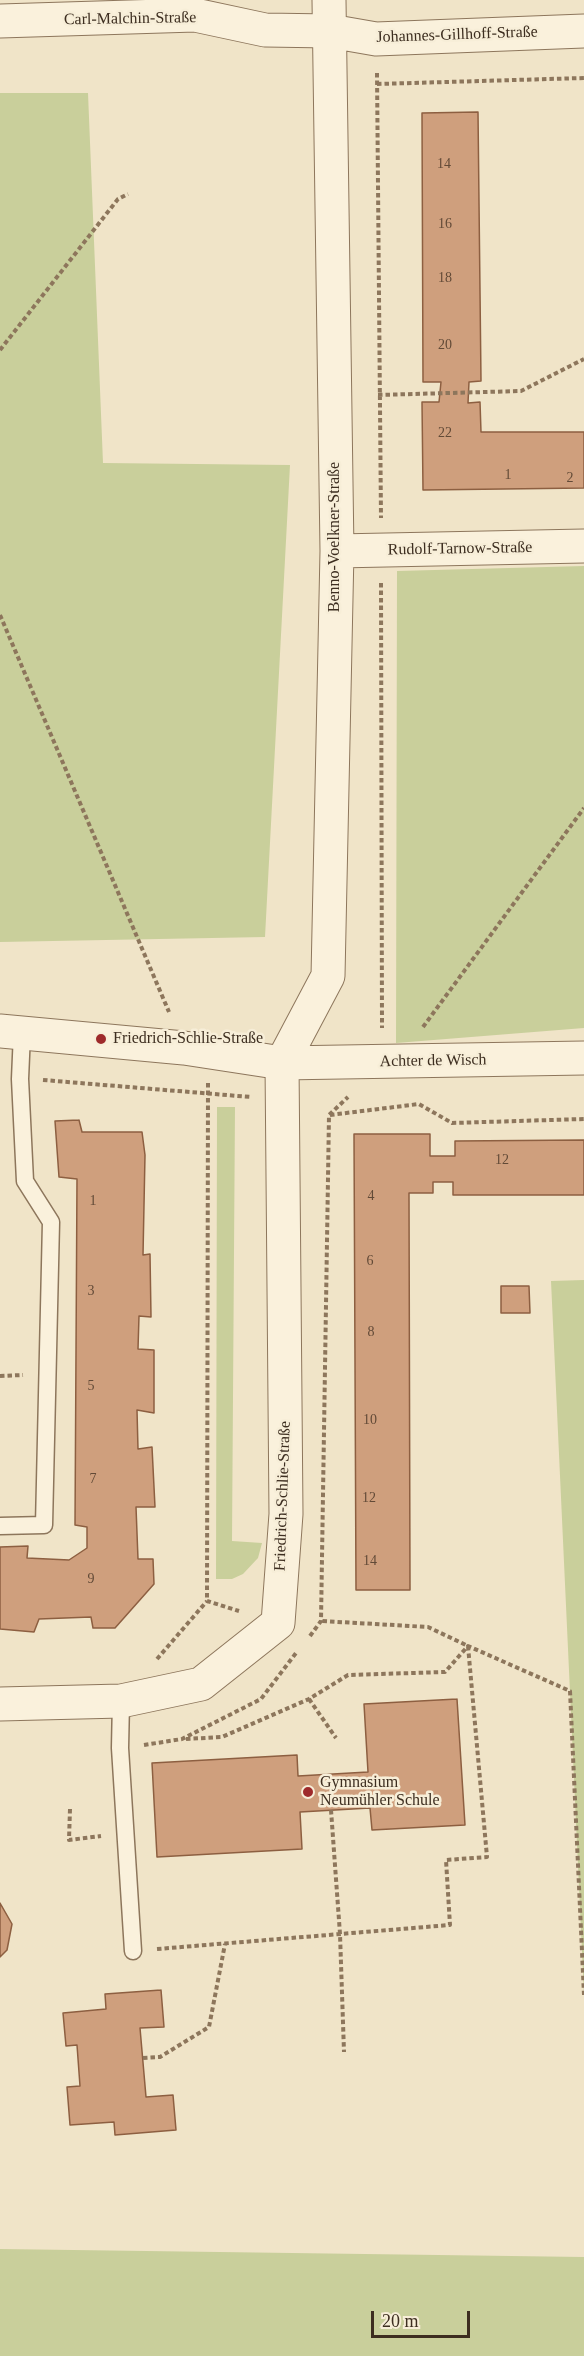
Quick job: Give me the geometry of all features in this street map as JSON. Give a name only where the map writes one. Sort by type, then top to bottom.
[{"type":"street","name":"Carl-Malchin-Straße","points":[[0,21],[195,15],[265,30],[330,16]]},
{"type":"street","name":"Johannes-Gillhoff-Straße","points":[[330,16],[376,39],[584,31]]},
{"type":"street","name":"Benno-Voelkner-Straße","points":[[282,1063],[328,976],[337,551],[330,16]]},
{"type":"street","name":"Rudolf-Tarnow-Straße","points":[[337,551],[584,546]]},
{"type":"street","points":[[11,1032],[197,1051],[282,1063]]},
{"type":"street","name":"Achter de Wisch","points":[[282,1063],[584,1058]]},
{"type":"street","name":"Friedrich-Schlie-Straße","points":[[278,1623],[286,1514],[282,1063]]},
{"type":"street","points":[[0,1704],[121,1701],[201,1684],[278,1623]]},
{"type":"lane","points":[[0,1526],[44,1525],[51,1222],[25,1182],[20,1079],[11,1032]]},
{"type":"lane","points":[[121,1701],[120,1748],[133,1952]]},
{"type":"path","points":[[377,84],[584,78]]},
{"type":"path","points":[[0,350],[118,199],[128,194]]},
{"type":"path","points":[[378,395],[521,391],[584,359]]},
{"type":"path","points":[[0,615],[197,1051],[207,1093],[207,1601],[157,1660]]},
{"type":"path","points":[[414,1031],[424,1026],[584,808]]},
{"type":"path","points":[[20,1079],[282,1099]]},
{"type":"path","points":[[329,1115],[419,1104],[452,1123],[584,1119]]},
{"type":"path","points":[[207,1601],[278,1623]]},
{"type":"path","points":[[321,1621],[428,1627],[570,1691],[584,1995]]},
{"type":"path","points":[[182,1739],[222,1737],[309,1699],[348,1675],[445,1672],[468,1646]]},
{"type":"path","points":[[133,1952],[450,1925],[446,1860],[487,1857],[468,1646]]},
{"type":"path","points":[[309,1699],[336,1738]]},
{"type":"path","points":[[70,1809],[69,1840],[125,1834]]},
{"type":"path","points":[[332,1810],[340,1934],[344,2052]]},
{"type":"path","points":[[143,2058],[160,2057],[209,2027],[225,1944]]},
{"type":"green space","points":[[0,93],[88,93],[103,463],[290,465],[265,937],[0,942]]},
{"type":"green space","points":[[584,566],[584,1028],[396,1043],[397,571]]},
{"type":"green space","points":[[217,1107],[235,1107],[232,1541],[262,1543],[258,1558],[243,1574],[232,1579],[216,1579]]},
{"type":"green space","points":[[584,1280],[584,1995],[551,1281]]},
{"type":"green space","points":[[0,2249],[584,2257],[584,2356],[0,2356]]},
{"type":"building","points":[[478,112],[481,381],[469,382],[468,403],[480,402],[481,432],[584,432],[584,488],[423,490],[422,402],[439,402],[441,382],[423,382],[422,113]]},
{"type":"building","points":[[79,1120],[82,1132],[142,1132],[145,1155],[143,1255],[150,1254],[151,1317],[139,1316],[138,1349],[154,1350],[154,1413],[137,1410],[138,1449],[152,1447],[155,1507],[136,1507],[138,1559],[153,1559],[154,1584],[115,1628],[93,1628],[91,1617],[39,1619],[34,1632],[0,1629],[0,1547],[28,1546],[27,1558],[69,1560],[87,1548],[87,1527],[75,1525],[77,1179],[59,1177],[55,1121]]},
{"type":"building","points":[[354,1134],[430,1134],[430,1156],[455,1156],[455,1141],[584,1140],[584,1195],[453,1195],[453,1182],[433,1182],[433,1193],[409,1193],[410,1590],[356,1590]]},
{"type":"building","points":[[501,1286],[529,1286],[530,1313],[501,1313]]},
{"type":"building","name":"Gymnasium Neumühler Schule","points":[[457,1699],[465,1825],[372,1830],[370,1808],[300,1812],[302,1849],[157,1857],[152,1763],[297,1755],[298,1776],[368,1772],[364,1704]]},
{"type":"building","points":[[0,1903],[12,1924],[7,1950],[0,1957]]},
{"type":"building","points":[[161,1990],[164,2027],[140,2028],[146,2097],[173,2095],[176,2130],[115,2135],[114,2122],[70,2125],[67,2087],[80,2086],[77,2045],[66,2046],[63,2013],[106,2009],[105,1994]]},
{"type":"place","name":"Friedrich-Schlie-Straße","points":[[101,1039]]},
{"type":"place","name":"Gymnasium Neumühler Schule","points":[[308,1792]]}]
